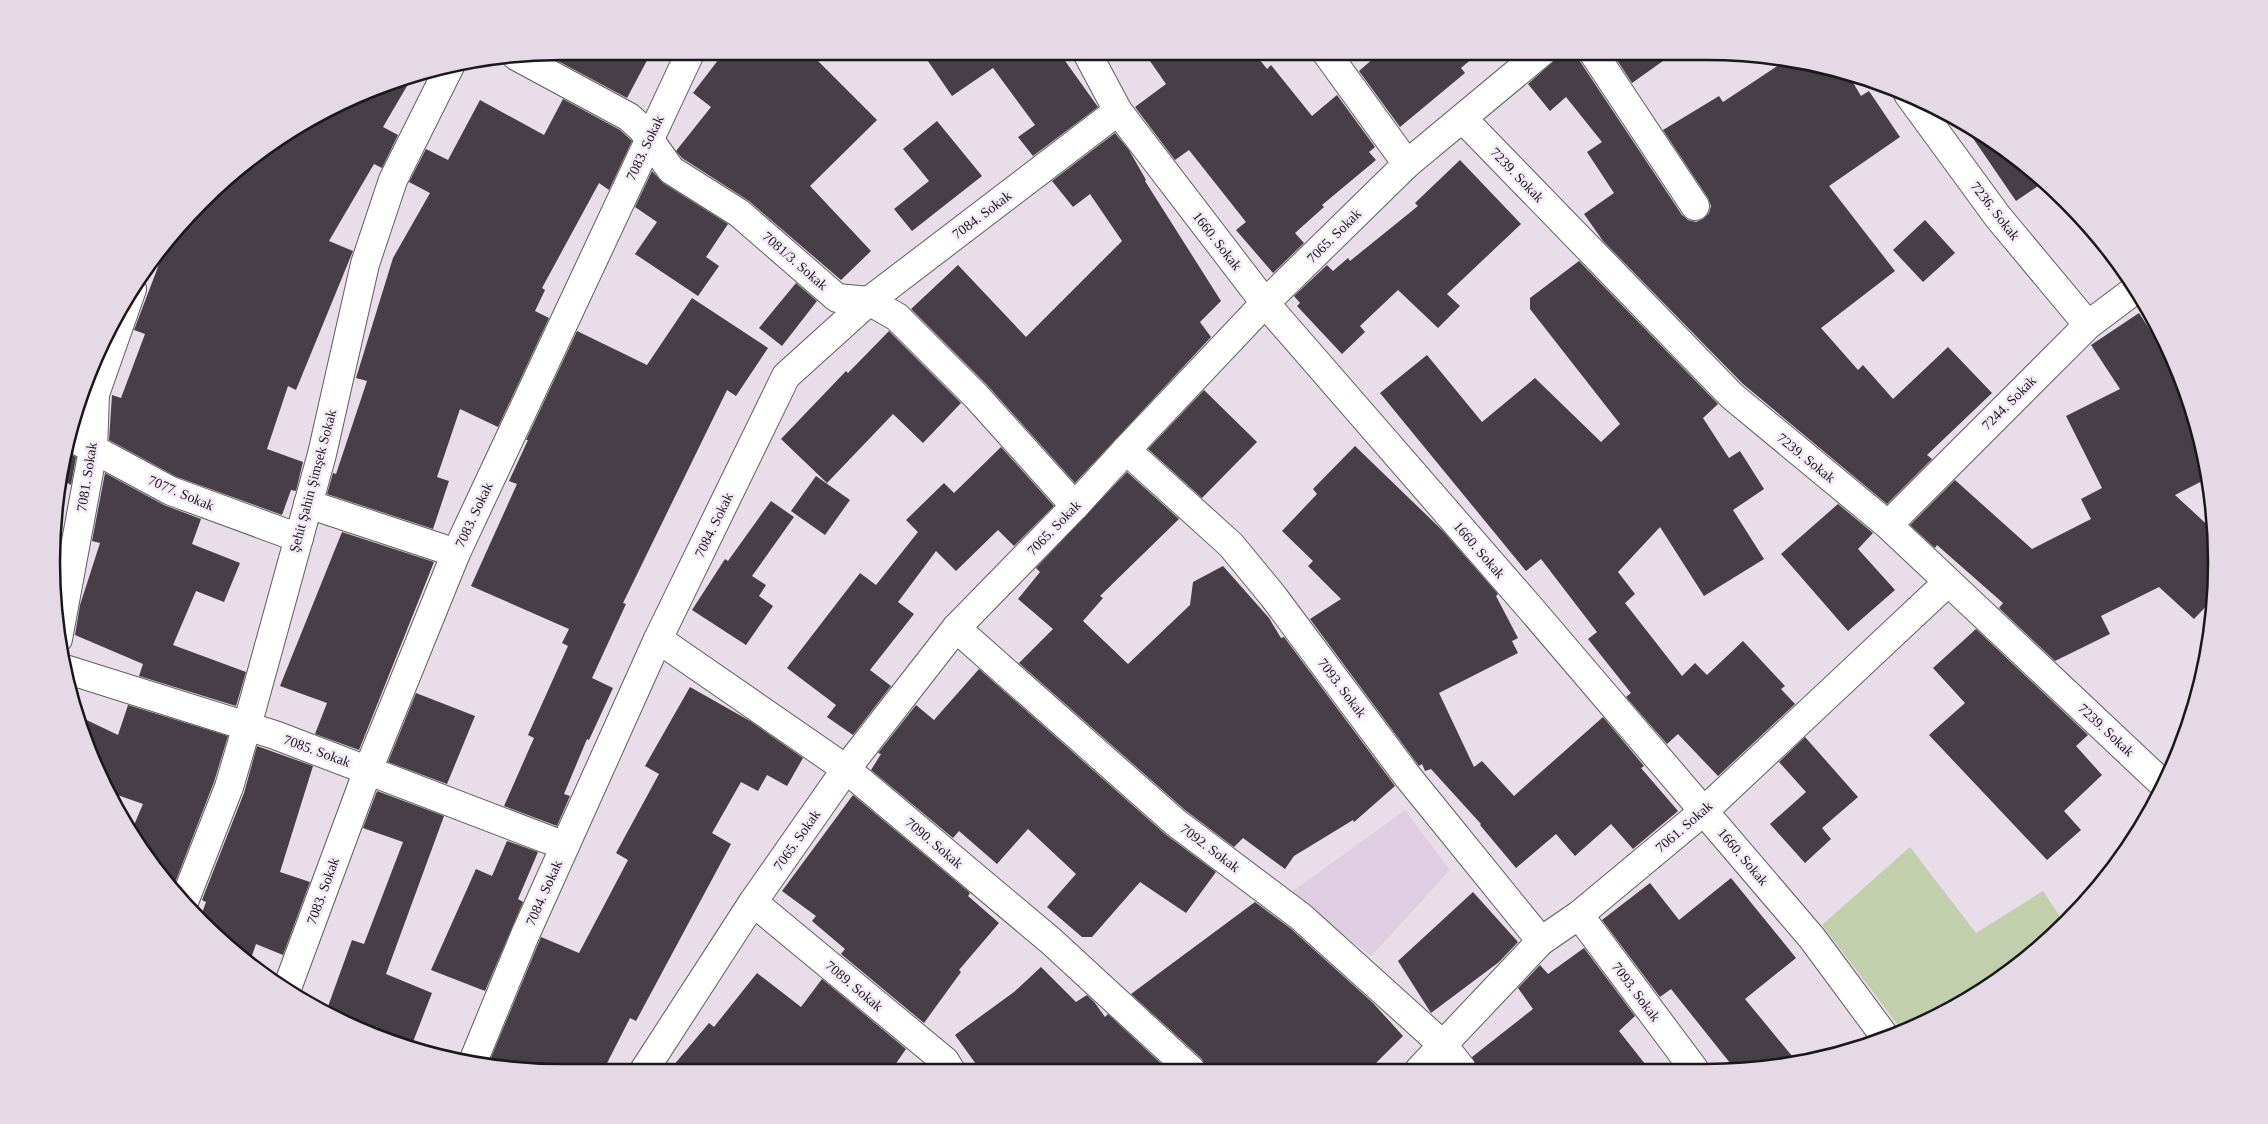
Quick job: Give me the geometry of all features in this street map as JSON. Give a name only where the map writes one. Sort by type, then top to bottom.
[{"type":"street","name":"7083. Sokak","points":[[289,983],[368,770],[456,553],[687,60]]},
{"type":"street","name":"1660. Sokak","points":[[1091,60],[1118,111],[1265,303],[1812,938],[1881,1032]]},
{"type":"street","points":[[1332,60],[1407,164]]},
{"type":"street","name":"7065. Sokak","points":[[648,1064],[753,902],[846,769],[956,628],[1076,506],[1126,450],[1265,303],[1407,164],[1532,60]]},
{"type":"street","points":[[1598,60],[1694,206]]},
{"type":"street","name":"7081/3. Sokak","points":[[526,61],[629,117],[649,138],[671,170],[739,213],[837,298],[869,301],[897,317],[963,383],[1076,506]]},
{"type":"street","name":"Şehit Şahin Şimşek Sokak","points":[[187,895],[229,787],[247,726],[308,504],[365,264],[393,180],[446,74]]},
{"type":"street","name":"7236. Sokak","points":[[1918,107],[1998,217],[2088,325]]},
{"type":"street","name":"7084. Sokak","points":[[475,1056],[565,846],[658,639],[786,376],[869,301],[1118,111]]},
{"type":"street","name":"7239. Sokak","points":[[1463,118],[1732,396],[1888,525],[2158,779]]},
{"type":"street","name":"7244. Sokak","points":[[1888,525],[2088,325],[2130,294]]},
{"type":"street","name":"7081. Sokak","points":[[63,614],[93,450],[95,394],[118,328]]},
{"type":"street","name":"7077. Sokak","points":[[75,440],[171,491],[299,538]]},
{"type":"street","name":"7093. Sokak","points":[[1126,450],[1231,546],[1273,596],[1408,777],[1541,941]]},
{"type":"street","points":[[308,504],[456,553]]},
{"type":"street","name":"7061. Sokak","points":[[1425,1064],[1541,941],[1579,915],[1704,811],[1948,582]]},
{"type":"street","name":"7092. Sokak","points":[[956,628],[1175,822],[1300,916],[1442,1045],[1457,1064]]},
{"type":"street","name":"7090. Sokak","points":[[658,639],[846,769],[1051,941],[1184,1064]]},
{"type":"street","name":"7085. Sokak","points":[[72,670],[247,726],[368,770],[565,846]]},
{"type":"street","name":"7089. Sokak","points":[[753,902],[947,1064]]},
{"type":"street","name":"7093. Sokak","points":[[1579,915],[1690,1064]]},
{"type":"shaded area","points":[[1405,810],[1450,870],[1371,956],[1289,894]]},
{"type":"green space","points":[[1910,847],[1976,933],[2043,891],[2061,917],[2012,960],[1985,979],[1957,997],[1899,1026],[1822,925]]},
{"type":"building","points":[[556,60],[647,60],[627,98]]},
{"type":"building","points":[[718,60],[817,60],[877,120],[810,186],[871,251],[841,280],[749,201],[682,158],[676,151],[711,107],[693,93]]},
{"type":"building","points":[[927,60],[1064,60],[1098,107],[1033,156],[1018,137],[1035,125],[993,68],[952,96]]},
{"type":"building","points":[[1149,60],[1260,60],[1267,69],[1271,65],[1312,116],[1337,95],[1375,147],[1369,152],[1376,160],[1322,205],[1324,207],[1295,233],[1304,243],[1273,273],[1236,230],[1246,222],[1189,150],[1175,160],[1135,107],[1166,84]]},
{"type":"building","points":[[1372,60],[1470,60],[1461,68],[1465,73],[1400,127],[1359,71]]},
{"type":"building","points":[[1555,60],[1579,60],[1682,215],[1688,220],[1696,222],[1703,219],[1709,213],[1711,206],[1708,198],[1663,130],[1719,96],[1723,102],[1779,65],[1836,77],[1853,82],[1861,96],[1869,91],[1900,137],[1829,186],[1895,271],[1821,328],[1858,370],[1863,365],[1893,399],[1948,347],[1992,393],[1927,455],[1932,459],[1887,504],[1743,384],[1603,241],[1584,214],[1614,193],[1587,152],[1602,142],[1566,97],[1550,111],[1528,84]]},
{"type":"building","points":[[1617,60],[1664,60],[1632,83]]},
{"type":"building","points":[[408,85],[383,127],[398,135],[382,168],[374,164],[329,241],[353,251],[296,390],[288,386],[267,449],[303,462],[296,491],[291,490],[282,515],[177,477],[109,440],[112,395],[121,398],[145,334],[134,330],[160,262],[207,207],[231,185],[256,164],[311,127],[370,98]]},
{"type":"building","points":[[563,99],[620,130],[632,141],[609,190],[599,183],[542,288],[545,290],[535,311],[549,318],[498,427],[460,409],[437,477],[449,481],[433,529],[327,494],[333,473],[336,474],[367,381],[356,378],[393,258],[430,193],[409,182],[426,149],[448,160],[480,100],[544,135]]},
{"type":"building","points":[[937,121],[982,176],[912,231],[894,209],[929,181],[903,149]]},
{"type":"building","points":[[1115,133],[1129,150],[1145,181],[1221,301],[1200,322],[1211,337],[1075,483],[987,385],[911,309],[958,265],[1026,337],[1122,241],[1090,194],[1073,207],[1052,181]]},
{"type":"building","points":[[1972,137],[2012,164],[2038,186],[2016,201]]},
{"type":"building","points":[[1460,160],[1521,224],[1447,294],[1460,306],[1438,328],[1398,290],[1360,326],[1365,332],[1342,354],[1297,306],[1300,303],[1294,296],[1327,265],[1333,271],[1348,258],[1350,261],[1418,206],[1415,203]]},
{"type":"building","points":[[652,171],[663,183],[728,224],[706,257],[719,266],[698,296],[635,254],[657,222],[635,207]]},
{"type":"building","points":[[1925,220],[1955,253],[1923,282],[1893,250]]},
{"type":"building","points":[[1579,261],[1718,404],[1703,418],[1729,458],[1740,451],[1764,489],[1733,510],[1764,559],[1704,596],[1660,527],[1618,572],[1635,594],[1625,603],[1682,676],[1695,663],[1707,675],[1743,641],[1785,686],[1781,689],[1795,704],[1718,776],[1678,734],[1667,744],[1626,697],[1631,693],[1588,639],[1597,632],[1541,559],[1526,571],[1380,393],[1427,355],[1482,422],[1535,378],[1601,442],[1620,424],[1530,309],[1530,298]]},
{"type":"building","points":[[796,283],[817,301],[782,346],[759,328]]},
{"type":"building","points":[[692,298],[768,348],[736,396],[727,390],[623,603],[626,604],[592,678],[613,688],[589,740],[587,739],[564,794],[570,796],[557,826],[504,806],[534,738],[528,735],[568,646],[562,643],[569,629],[471,586],[517,484],[509,481],[528,440],[526,440],[577,331],[647,365]]},
{"type":"building","points":[[2139,313],[2154,337],[2170,370],[2191,432],[2201,481],[2175,495],[2207,524],[2208,562],[2206,606],[2194,619],[2159,587],[2101,616],[2110,634],[2055,661],[1999,608],[2003,603],[1937,545],[1935,548],[1910,525],[1955,480],[2032,549],[2091,519],[2081,499],[2102,488],[2066,416],[2120,389],[2091,345]]},
{"type":"building","points":[[889,331],[961,403],[923,443],[893,414],[827,483],[781,439],[846,371],[848,373]]},
{"type":"building","points":[[1204,390],[1257,442],[1202,498],[1148,449]]},
{"type":"building","points":[[1355,446],[1443,531],[1498,594],[1496,596],[1518,638],[1512,641],[1518,653],[1439,693],[1474,767],[1482,761],[1514,796],[1603,717],[1644,766],[1641,768],[1678,811],[1633,849],[1611,824],[1575,856],[1556,834],[1516,868],[1481,824],[1431,769],[1425,771],[1422,764],[1419,766],[1310,619],[1341,599],[1308,566],[1313,561],[1282,531],[1317,494],[1313,489]]},
{"type":"building","points":[[1001,447],[1054,506],[1014,546],[998,530],[956,571],[936,551],[898,602],[914,614],[870,670],[891,686],[853,735],[827,717],[836,705],[787,668],[860,573],[876,585],[918,532],[906,520],[944,483],[954,493]]},
{"type":"building","points":[[72,455],[76,457],[71,485],[67,482]]},
{"type":"building","points":[[1127,472],[1179,519],[1100,596],[1103,598],[1083,621],[1128,664],[1190,605],[1193,582],[1223,566],[1269,618],[1281,638],[1284,637],[1395,786],[1354,822],[1353,820],[1294,856],[1285,869],[1243,838],[1234,847],[1185,810],[1019,663],[1053,629],[1018,599],[1040,572],[1036,568]]},
{"type":"building","points":[[105,473],[164,505],[201,519],[192,544],[240,563],[224,602],[196,591],[173,645],[246,672],[236,706],[139,676],[143,664],[75,635],[80,605],[100,543],[92,541]]},
{"type":"building","points":[[816,476],[850,500],[825,535],[791,511]]},
{"type":"building","points":[[771,501],[794,517],[752,576],[766,585],[759,596],[773,606],[746,645],[692,610],[725,559],[728,561]]},
{"type":"building","points":[[1838,504],[1873,533],[1858,549],[1895,590],[1848,631],[1781,554]]},
{"type":"building","points":[[342,532],[434,562],[359,750],[315,734],[327,703],[280,686]]},
{"type":"building","points":[[1976,629],[2088,735],[2076,746],[2102,775],[2064,811],[2081,830],[2047,860],[1929,735],[1965,703],[1933,668]]},
{"type":"building","points":[[979,669],[1165,834],[1216,872],[1186,913],[1140,882],[1092,937],[1082,937],[1047,907],[1076,874],[1028,829],[997,864],[959,831],[953,838],[871,770],[881,754],[878,753],[916,705],[934,720]]},
{"type":"building","points":[[690,687],[750,721],[803,758],[787,786],[767,775],[758,791],[741,782],[712,833],[731,844],[636,1021],[630,1018],[607,1064],[529,1063],[490,1059],[541,937],[579,953],[628,860],[616,853],[659,774],[645,766]]},
{"type":"building","points":[[416,693],[475,716],[447,784],[388,762]]},
{"type":"building","points":[[128,705],[228,736],[214,782],[175,882],[134,824],[143,804],[118,795],[98,754],[86,720],[118,735]]},
{"type":"building","points":[[1805,737],[1858,797],[1822,828],[1831,839],[1805,863],[1770,824],[1806,792],[1779,762]]},
{"type":"building","points":[[257,746],[313,766],[280,872],[310,882],[283,955],[256,944],[252,956],[202,912],[206,902],[202,900],[244,793]]},
{"type":"building","points":[[377,791],[444,816],[386,974],[432,993],[413,1041],[370,1026],[328,1006],[352,940],[364,944],[403,842],[363,828]]},
{"type":"building","points":[[853,795],[970,893],[968,896],[999,923],[959,970],[961,972],[924,1023],[841,954],[845,949],[812,921],[816,916],[782,891]]},
{"type":"building","points":[[507,841],[538,852],[518,899],[523,902],[485,991],[431,970],[476,869],[492,876]]},
{"type":"building","points":[[1731,878],[1796,958],[1745,999],[1792,1056],[1730,1063],[1671,989],[1660,997],[1602,920],[1650,883],[1679,920]]},
{"type":"building","points":[[1473,892],[1518,942],[1499,962],[1431,1013],[1398,961]]},
{"type":"building","points":[[1255,902],[1290,928],[1373,1003],[1403,1036],[1375,1064],[1204,1064],[1202,1059],[1131,994]]},
{"type":"building","points":[[1584,948],[1635,1016],[1619,1031],[1645,1064],[1475,1064],[1472,1057],[1533,1009],[1518,988],[1540,965],[1548,974]]},
{"type":"building","points":[[1041,967],[1076,1002],[1087,995],[1105,1017],[1108,1014],[1162,1064],[976,1064],[955,1035],[1014,992]]},
{"type":"building","points":[[757,973],[801,1007],[822,979],[906,1049],[896,1064],[675,1064],[709,1023],[714,1027]]}]
